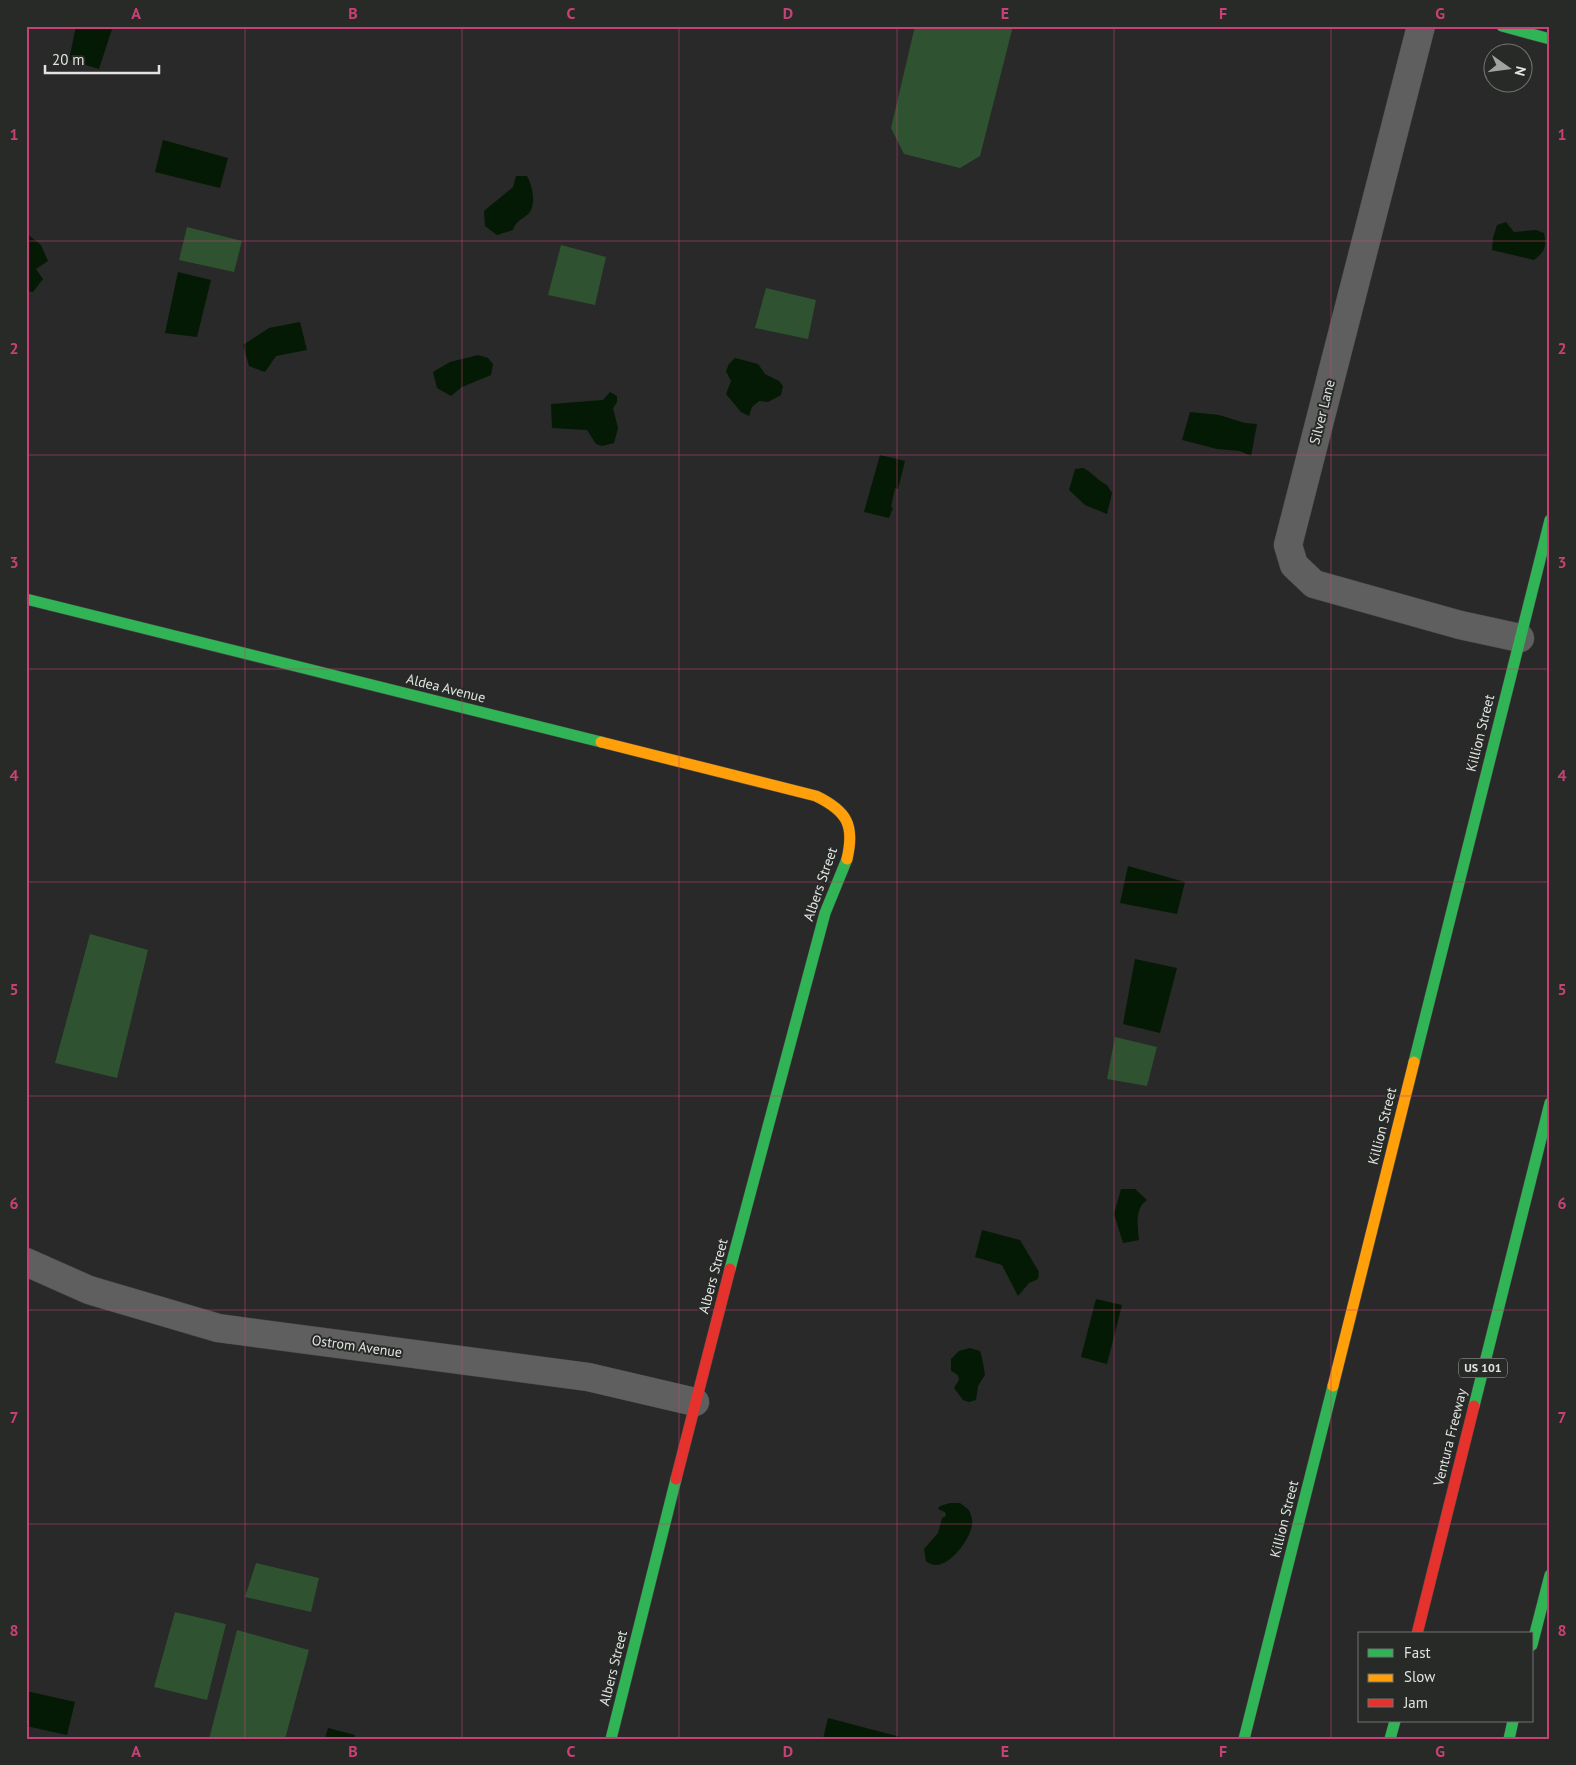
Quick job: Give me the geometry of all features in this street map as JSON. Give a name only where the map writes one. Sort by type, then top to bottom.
[{"type":"main road","points":[[1502,26],[1550,39]]},
{"type":"main road","name":"Killion Street","points":[[1244,1739],[1550,520]]},
{"type":"main road","name":"Aldea Avenue","points":[[26,599],[811,794],[834,805],[849,823]]},
{"type":"main road","name":"Albers Street","points":[[611,1739],[696,1402],[825,913],[845,864],[850,844],[849,823]]},
{"type":"main road","name":"Ventura Freeway","points":[[1418,1632],[1550,1102]]},
{"type":"main road","points":[[1534,1637],[1550,1575]]},
{"type":"main road","points":[[1390,1739],[1395,1722]]},
{"type":"main road","points":[[1509,1739],[1514,1722]]},
{"type":"street","name":"Silver Lane","points":[[1421,26],[1288,545],[1294,565],[1314,584],[1460,624],[1520,638]]},
{"type":"street","name":"Ostrom Avenue","points":[[26,1262],[89,1290],[218,1328],[588,1377],[696,1402]]},
{"type":"green space","points":[[915,26],[1013,26],[980,156],[960,168],[904,154],[891,128]]},
{"type":"green space","points":[[187,227],[242,241],[234,272],[179,260]]},
{"type":"green space","points":[[561,245],[606,257],[595,305],[548,295]]},
{"type":"green space","points":[[766,288],[816,300],[808,339],[755,328]]},
{"type":"green space","points":[[90,934],[148,950],[117,1078],[55,1063]]},
{"type":"green space","points":[[1115,1037],[1157,1047],[1147,1086],[1107,1079]]},
{"type":"green space","points":[[256,1563],[319,1578],[311,1612],[245,1597]]},
{"type":"green space","points":[[175,1612],[226,1624],[207,1700],[154,1687]]},
{"type":"green space","points":[[237,1630],[309,1650],[285,1739],[209,1739]]},
{"type":"shaded area","points":[[76,26],[113,26],[99,69],[69,60]]},
{"type":"shaded area","points":[[163,140],[228,158],[220,188],[155,172]]},
{"type":"shaded area","points":[[516,176],[527,176],[532,191],[532,207],[513,230],[497,235],[485,226],[484,211],[513,187]]},
{"type":"shaded area","points":[[1506,222],[1514,232],[1536,230],[1544,233],[1545,242],[1541,254],[1534,260],[1492,250],[1497,225]]},
{"type":"shaded area","points":[[26,233],[41,245],[48,261],[36,269],[43,279],[33,292],[26,291]]},
{"type":"shaded area","points":[[178,272],[211,280],[197,337],[165,333]]},
{"type":"shaded area","points":[[300,322],[307,350],[276,356],[265,372],[249,366],[243,345],[269,328]]},
{"type":"shaded area","points":[[478,355],[488,358],[493,364],[491,375],[462,387],[451,396],[437,388],[433,372],[450,362]]},
{"type":"shaded area","points":[[735,358],[758,364],[765,374],[779,381],[783,386],[781,395],[768,402],[759,401],[752,407],[749,416],[741,412],[726,394],[731,381],[726,371],[729,364]]},
{"type":"shaded area","points":[[610,392],[617,396],[617,402],[613,408],[618,428],[614,443],[602,446],[596,444],[587,430],[552,428],[551,404],[603,400]]},
{"type":"shaded area","points":[[1190,412],[1219,415],[1245,423],[1257,424],[1251,456],[1240,451],[1217,449],[1182,440]]},
{"type":"shaded area","points":[[880,455],[905,461],[898,489],[895,488],[891,507],[893,508],[889,518],[864,512]]},
{"type":"shaded area","points":[[1083,468],[1107,485],[1112,493],[1107,514],[1085,505],[1069,490],[1075,469]]},
{"type":"shaded area","points":[[1128,866],[1185,882],[1177,914],[1120,903]]},
{"type":"shaded area","points":[[1135,959],[1177,968],[1160,1033],[1123,1024]]},
{"type":"shaded area","points":[[1121,1189],[1135,1189],[1147,1200],[1138,1213],[1139,1240],[1123,1243],[1114,1214]]},
{"type":"shaded area","points":[[982,1230],[1020,1240],[1039,1272],[1038,1279],[1029,1283],[1018,1296],[1002,1265],[975,1257]]},
{"type":"shaded area","points":[[1096,1299],[1122,1305],[1107,1364],[1081,1357]]},
{"type":"shaded area","points":[[970,1348],[980,1351],[985,1375],[978,1386],[976,1400],[969,1402],[963,1400],[954,1388],[959,1377],[951,1371],[951,1359],[959,1351]]},
{"type":"shaded area","points":[[960,1503],[969,1510],[972,1525],[966,1540],[955,1555],[947,1561],[933,1565],[926,1561],[924,1549],[938,1533],[942,1518],[946,1516],[945,1512],[938,1509],[940,1506]]},
{"type":"shaded area","points":[[26,1691],[75,1702],[67,1735],[26,1726]]},
{"type":"shaded area","points":[[828,1718],[908,1739],[823,1739]]},
{"type":"shaded area","points":[[328,1728],[355,1735],[354,1739],[325,1739]]},
{"type":"traffic: fast","points":[[1502,26],[1550,39]]},
{"type":"traffic: fast","points":[[1414,1062],[1550,520]]},
{"type":"traffic: fast","points":[[26,599],[601,742]]},
{"type":"traffic: fast","points":[[730,1269],[825,913],[847,859]]},
{"type":"traffic: fast","points":[[1474,1406],[1550,1103]]},
{"type":"traffic: fast","points":[[1244,1739],[1333,1386]]},
{"type":"traffic: fast","points":[[611,1739],[676,1479]]},
{"type":"traffic: fast","points":[[1534,1637],[1550,1575]]},
{"type":"traffic: fast","points":[[1390,1739],[1395,1722]]},
{"type":"traffic: fast","points":[[1509,1739],[1513,1722]]},
{"type":"traffic: slow","points":[[601,742],[816,796],[835,807],[846,820],[850,837],[847,859]]},
{"type":"traffic: slow","points":[[1333,1386],[1414,1062]]},
{"type":"traffic: jam","points":[[676,1479],[730,1269]]},
{"type":"traffic: jam","points":[[1418,1632],[1474,1406]]}]
